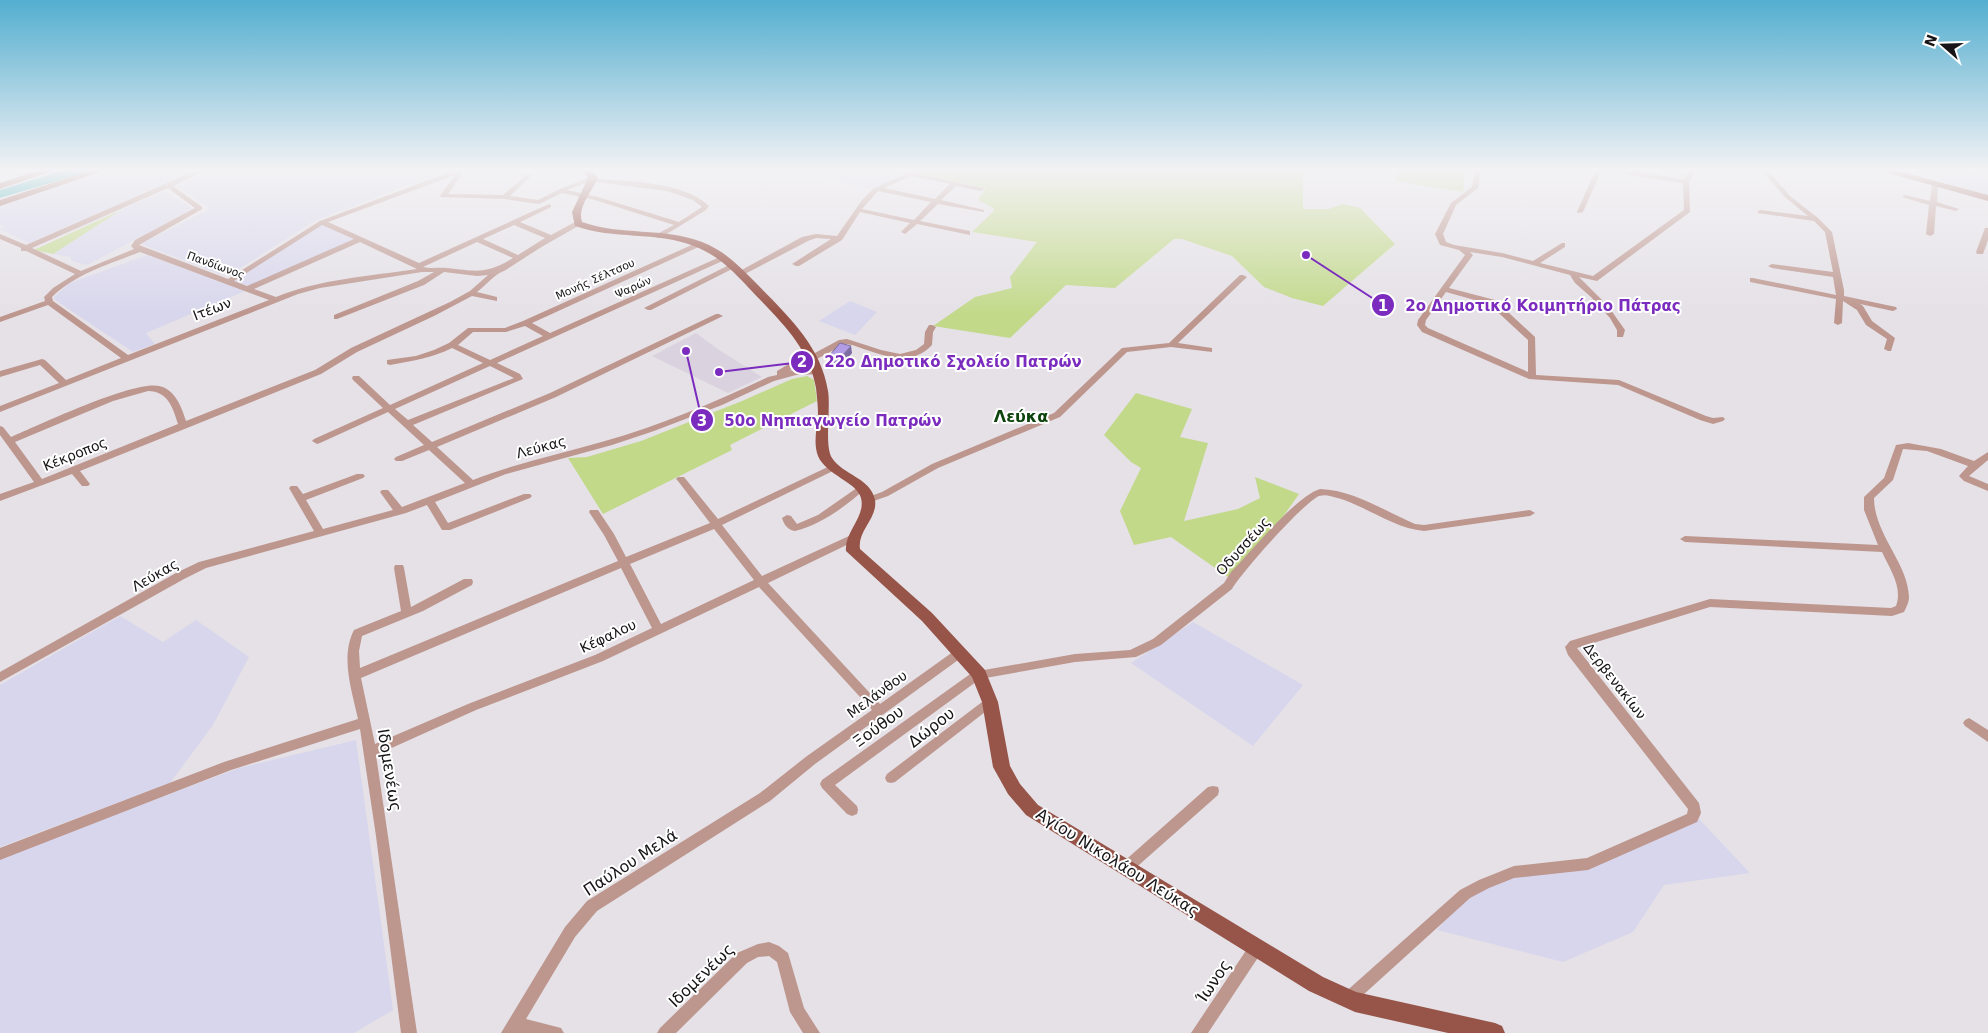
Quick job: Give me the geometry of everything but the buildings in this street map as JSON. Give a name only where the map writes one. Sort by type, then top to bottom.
[{"type":"main road","points":[[577,217],[578,224],[612,232],[680,238],[699,245],[725,258],[784,317],[813,361],[823,409],[823,447],[825,456],[834,467],[865,494],[867,508],[853,538]]},
{"type":"main road","name":"Αγίου Νικολάου Λεύκας","points":[[853,538],[852,548],[856,555],[916,606],[961,652],[979,674],[990,702],[1002,767],[1011,785],[1032,810],[1256,948],[1347,1000],[1494,1033]]},
{"type":"street","points":[[24,249],[96,217]]},
{"type":"street","points":[[140,249],[135,246],[138,242],[183,217]]},
{"type":"street","points":[[228,282],[322,222],[335,217]]},
{"type":"street","points":[[322,222],[421,268],[524,217]]},
{"type":"street","points":[[657,217],[679,224]]},
{"type":"street","points":[[660,236],[689,217]]},
{"type":"street","points":[[796,264],[838,238],[853,217]]},
{"type":"street","points":[[892,217],[968,233]]},
{"type":"street","points":[[906,232],[920,217]]},
{"type":"street","points":[[1447,217],[1439,234],[1443,243],[1462,248],[1487,251],[1589,279],[1596,279],[1679,217]]},
{"type":"street","points":[[1802,217],[1816,219],[1829,234],[1841,297],[1838,323]]},
{"type":"street","points":[[1930,234],[1932,217]]},
{"type":"street","points":[[514,222],[551,238]]},
{"type":"street","name":"Ιτέων","points":[[0,408],[275,299],[308,288],[421,268],[477,274],[495,271],[578,224]]},
{"type":"street","points":[[1980,252],[1988,230]]},
{"type":"street","points":[[0,236],[24,249],[82,274]]},
{"type":"street","points":[[648,308],[805,239],[816,236],[838,238]]},
{"type":"street","points":[[477,239],[519,258]]},
{"type":"street","points":[[247,289],[361,240]]},
{"type":"street","name":"Μονής Σέλτσου","points":[[390,362],[423,357],[452,345],[471,330],[506,330],[526,323],[699,245]]},
{"type":"street","points":[[1535,263],[1562,245]]},
{"type":"street","points":[[1462,248],[1468,255],[1422,320],[1421,324],[1425,330],[1532,376],[1619,383],[1703,418],[1713,421],[1720,419]]},
{"type":"street","points":[[126,358],[49,302],[48,297],[54,290],[82,274],[140,249]]},
{"type":"street","name":"Πανδίωνος","points":[[140,249],[275,299]]},
{"type":"street","name":"Ψαρών","points":[[317,441],[725,258]]},
{"type":"street","points":[[1772,266],[1836,275]]},
{"type":"street","points":[[337,317],[421,283],[444,270]]},
{"type":"street","name":"Ιτέων","points":[[183,425],[212,416],[291,381],[311,375],[353,350],[471,293],[493,278],[495,271]]},
{"type":"street","points":[[1574,275],[1576,280],[1594,295],[1618,324],[1621,330],[1620,335]]},
{"type":"street","points":[[1171,346],[1243,278]]},
{"type":"street","points":[[1752,280],[1893,309]]},
{"type":"street","points":[[1444,289],[1492,302],[1532,339],[1532,376]]},
{"type":"street","points":[[471,293],[494,299]]},
{"type":"street","points":[[1841,297],[1860,308],[1870,323],[1891,338],[1888,349]]},
{"type":"street","points":[[0,320],[49,302]]},
{"type":"street","points":[[400,459],[571,387],[719,316]]},
{"type":"street","points":[[526,323],[550,337]]},
{"type":"street","points":[[771,379],[813,361],[842,342],[847,341],[897,356],[914,356],[928,345],[932,327]]},
{"type":"street","points":[[406,424],[519,379],[452,345]]},
{"type":"street","points":[[786,518],[796,528],[803,526],[865,494],[885,494],[935,466],[1057,415],[1125,350],[1188,346],[1209,350]]},
{"type":"street","name":"Λεύκας","points":[[0,678],[191,570],[320,532],[399,512],[524,466],[609,443],[645,431],[771,379],[796,372],[813,361]]},
{"type":"street","points":[[0,374],[42,362],[64,383]]},
{"type":"street","points":[[356,378],[472,484]]},
{"type":"street","points":[[10,442],[130,392],[152,387],[159,388],[177,406],[183,425]]},
{"type":"street","name":"Κέκροπος","points":[[0,429],[40,483],[183,425]]},
{"type":"street","name":"Δερβενακίων","points":[[1347,1000],[1465,894],[1514,872],[1588,864],[1692,818],[1695,813],[1694,807],[1572,652],[1571,647],[1574,644],[1710,603],[1892,612],[1900,609],[1904,599],[1903,588],[1893,561],[1885,549],[1868,500],[1888,480],[1898,449],[1908,446],[1928,449],[1974,465]]},
{"type":"street","points":[[1988,455],[1974,465],[1964,476],[1988,488]]},
{"type":"street","points":[[356,675],[716,524],[834,467]]},
{"type":"street","points":[[74,470],[85,484]]},
{"type":"street","points":[[300,499],[360,476]]},
{"type":"street","points":[[681,479],[760,581],[880,711]]},
{"type":"street","points":[[0,498],[40,483]]},
{"type":"street","points":[[294,488],[320,532]]},
{"type":"street","name":"Οδυσσέως","points":[[979,674],[1075,658],[1132,654],[1156,642],[1228,586],[1235,575],[1313,493],[1321,491],[1337,494],[1413,527],[1424,528],[1530,513]]},
{"type":"street","points":[[385,492],[399,512]]},
{"type":"street","points":[[430,501],[446,528],[527,496]]},
{"type":"street","points":[[594,512],[609,534],[658,629]]},
{"type":"street","name":"Κέφαλου","points":[[370,752],[472,707],[590,662],[853,538]]},
{"type":"street","points":[[1685,538],[1885,549]]},
{"type":"street","points":[[399,568],[407,613]]},
{"type":"street","name":"Ιδομενέως","points":[[409,1033],[370,752],[352,648],[358,633],[407,613],[468,582]]},
{"type":"street","name":"Μελάνθου","points":[[811,760],[961,652]]},
{"type":"street","name":"Ξούθου","points":[[852,810],[826,784],[979,674]]},
{"type":"street","name":"Δώρου","points":[[891,778],[990,702]]},
{"type":"street","points":[[0,854],[228,766],[365,722]]},
{"type":"street","points":[[1969,723],[1988,738]]},
{"type":"street","name":"Παύλου Μελά","points":[[512,1028],[566,938],[588,910],[765,797],[811,760]]},
{"type":"street","points":[[1126,868],[1213,791]]},
{"type":"street","name":"Ιδομενέως","points":[[665,1033],[742,958],[751,952],[764,948],[780,953],[786,965],[797,1012],[812,1033]]},
{"type":"street","name":"Ίωνος","points":[[1199,1033],[1256,948]]},
{"type":"street","points":[[512,1028],[556,1033]]},
{"type":"shaded area","points":[[0,217],[88,217],[29,243],[0,229],[4,227],[0,224]]},
{"type":"shaded area","points":[[110,217],[177,217],[87,265],[72,261],[70,257],[53,254]]},
{"type":"shaded area","points":[[194,217],[324,217],[314,221],[237,270],[220,274],[141,244]]},
{"type":"shaded area","points":[[321,224],[356,240],[249,286],[231,281]]},
{"type":"shaded area","points":[[147,255],[245,291],[146,333],[155,344],[133,352],[55,300],[54,297],[70,283]]},
{"type":"shaded area","points":[[850,301],[877,312],[855,335],[819,321]]},
{"type":"shaded area","points":[[696,333],[762,377],[728,393],[652,356]]},
{"type":"shaded area","points":[[120,616],[163,642],[196,620],[249,657],[213,725],[170,783],[0,847],[0,685]]},
{"type":"shaded area","points":[[1193,622],[1303,685],[1253,746],[1131,663]]},
{"type":"shaded area","points":[[356,740],[393,1010],[354,1033],[0,1033],[0,858],[239,768]]},
{"type":"shaded area","points":[[1698,818],[1750,873],[1664,885],[1633,932],[1563,962],[1437,930],[1468,894],[1517,873],[1588,865]]},
{"type":"green space","points":[[105,217],[110,217],[53,254],[34,250]]},
{"type":"green space","points":[[987,217],[1369,217],[1395,244],[1323,306],[1292,298],[1264,287],[1232,256],[1182,239],[1174,239],[1115,288],[1066,285],[1010,338],[933,326],[975,297],[1012,288],[1010,277],[1037,242],[972,232]]},
{"type":"green space","points":[[807,376],[814,380],[817,401],[730,445],[732,450],[603,514],[568,458],[587,457],[641,441],[792,379]]},
{"type":"green space","points":[[1136,393],[1192,409],[1180,437],[1208,443],[1184,521],[1238,509],[1260,498],[1255,477],[1299,494],[1268,538],[1228,577],[1171,537],[1134,545],[1120,511],[1141,468],[1131,462],[1104,435]]},
{"type":"place","name":"2o Δημοτικό Κοιμητήριο Πάτρας","points":[[1306,255]]},
{"type":"place","name":"50o Νηπιαγωγείο Πατρών","points":[[686,351]]},
{"type":"place","name":"22ο Δημοτικό Σχολείο Πατρών","points":[[719,372]]},
{"type":"district","name":"Λεύκα","points":[[1021,416]]}]
